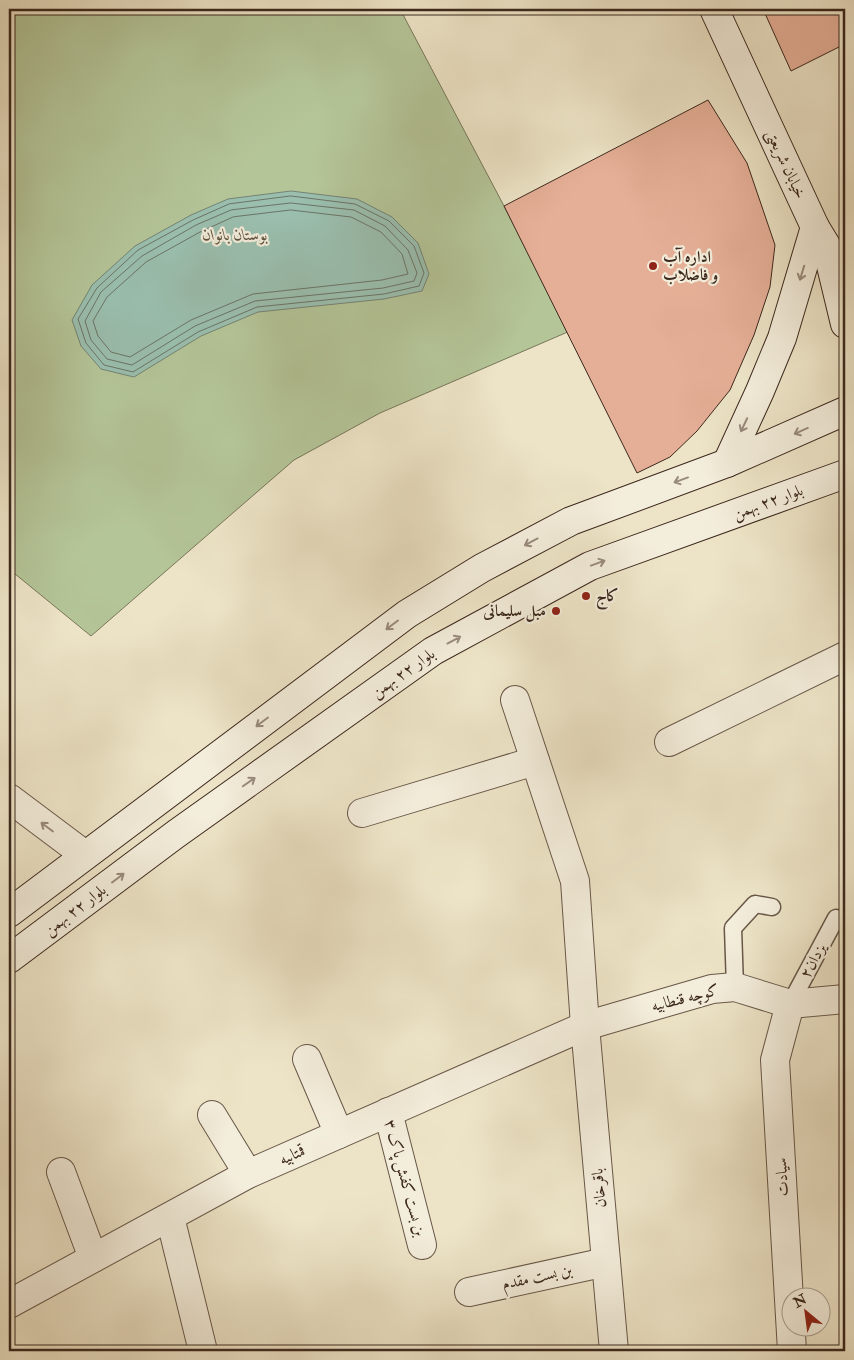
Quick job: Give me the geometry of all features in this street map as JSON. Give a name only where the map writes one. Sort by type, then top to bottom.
[{"type":"street","name":"خیابان شریعتی","points":[[714,9],[821,236],[845,324]]},
{"type":"street","points":[[821,236],[845,271]]},
{"type":"street","points":[[727,463],[782,338],[821,236]]},
{"type":"street","points":[[9,913],[416,609],[482,568],[571,521],[727,463],[845,411]]},
{"type":"street","name":"بلوار ۲۲ بهمن","points":[[9,960],[176,834],[433,651],[590,566],[845,474]]},
{"type":"street","points":[[669,742],[845,656]]},
{"type":"street","name":"باقرخان","points":[[515,700],[575,881],[585,1026],[614,1351]]},
{"type":"street","points":[[362,813],[535,761]]},
{"type":"street","points":[[9,798],[85,855]]},
{"type":"street","name":"کوچه قنطابیه","points":[[585,1026],[712,989],[735,987],[790,1004],[845,999]]},
{"type":"street","name":"سیادت","points":[[790,1004],[775,1060],[792,1351]]},
{"type":"street","name":"قمتابیه","points":[[9,1304],[248,1174],[585,1026]]},
{"type":"street","points":[[308,1059],[338,1134]]},
{"type":"street","name":"بن بست کفش پاک ۳","points":[[388,1112],[422,1245]]},
{"type":"street","points":[[212,1115],[248,1174]]},
{"type":"street","points":[[61,1172],[93,1258]]},
{"type":"street","points":[[170,1217],[203,1351]]},
{"type":"street","name":"بن بست مقدم","points":[[469,1292],[606,1262]]},
{"type":"lane","points":[[735,987],[734,928],[756,904],[772,907]]},
{"type":"lane","name":"یزدان۲","points":[[790,1004],[836,918]]},
{"type":"green space","name":"بوستان بانوان","points":[[9,9],[400,9],[570,331],[380,413],[294,460],[91,636],[9,569]]},
{"type":"water","points":[[291,191],[357,199],[392,217],[418,243],[429,274],[422,291],[384,299],[258,312],[201,336],[134,377],[101,369],[81,346],[72,320],[92,285],[135,246],[191,215],[228,199]]},
{"type":"building","points":[[763,9],[845,9],[845,44],[791,71]]},
{"type":"building","name":"اداره آب و فاضلاب","points":[[708,100],[747,163],[775,245],[770,287],[754,335],[730,390],[697,431],[670,457],[637,473],[504,206]]},
{"type":"place","name":"اداره آب و فاضلاب","points":[[653,266]]},
{"type":"place","name":"کاج","points":[[586,596]]},
{"type":"place","name":"مبل سلیمانی","points":[[556,611]]}]
